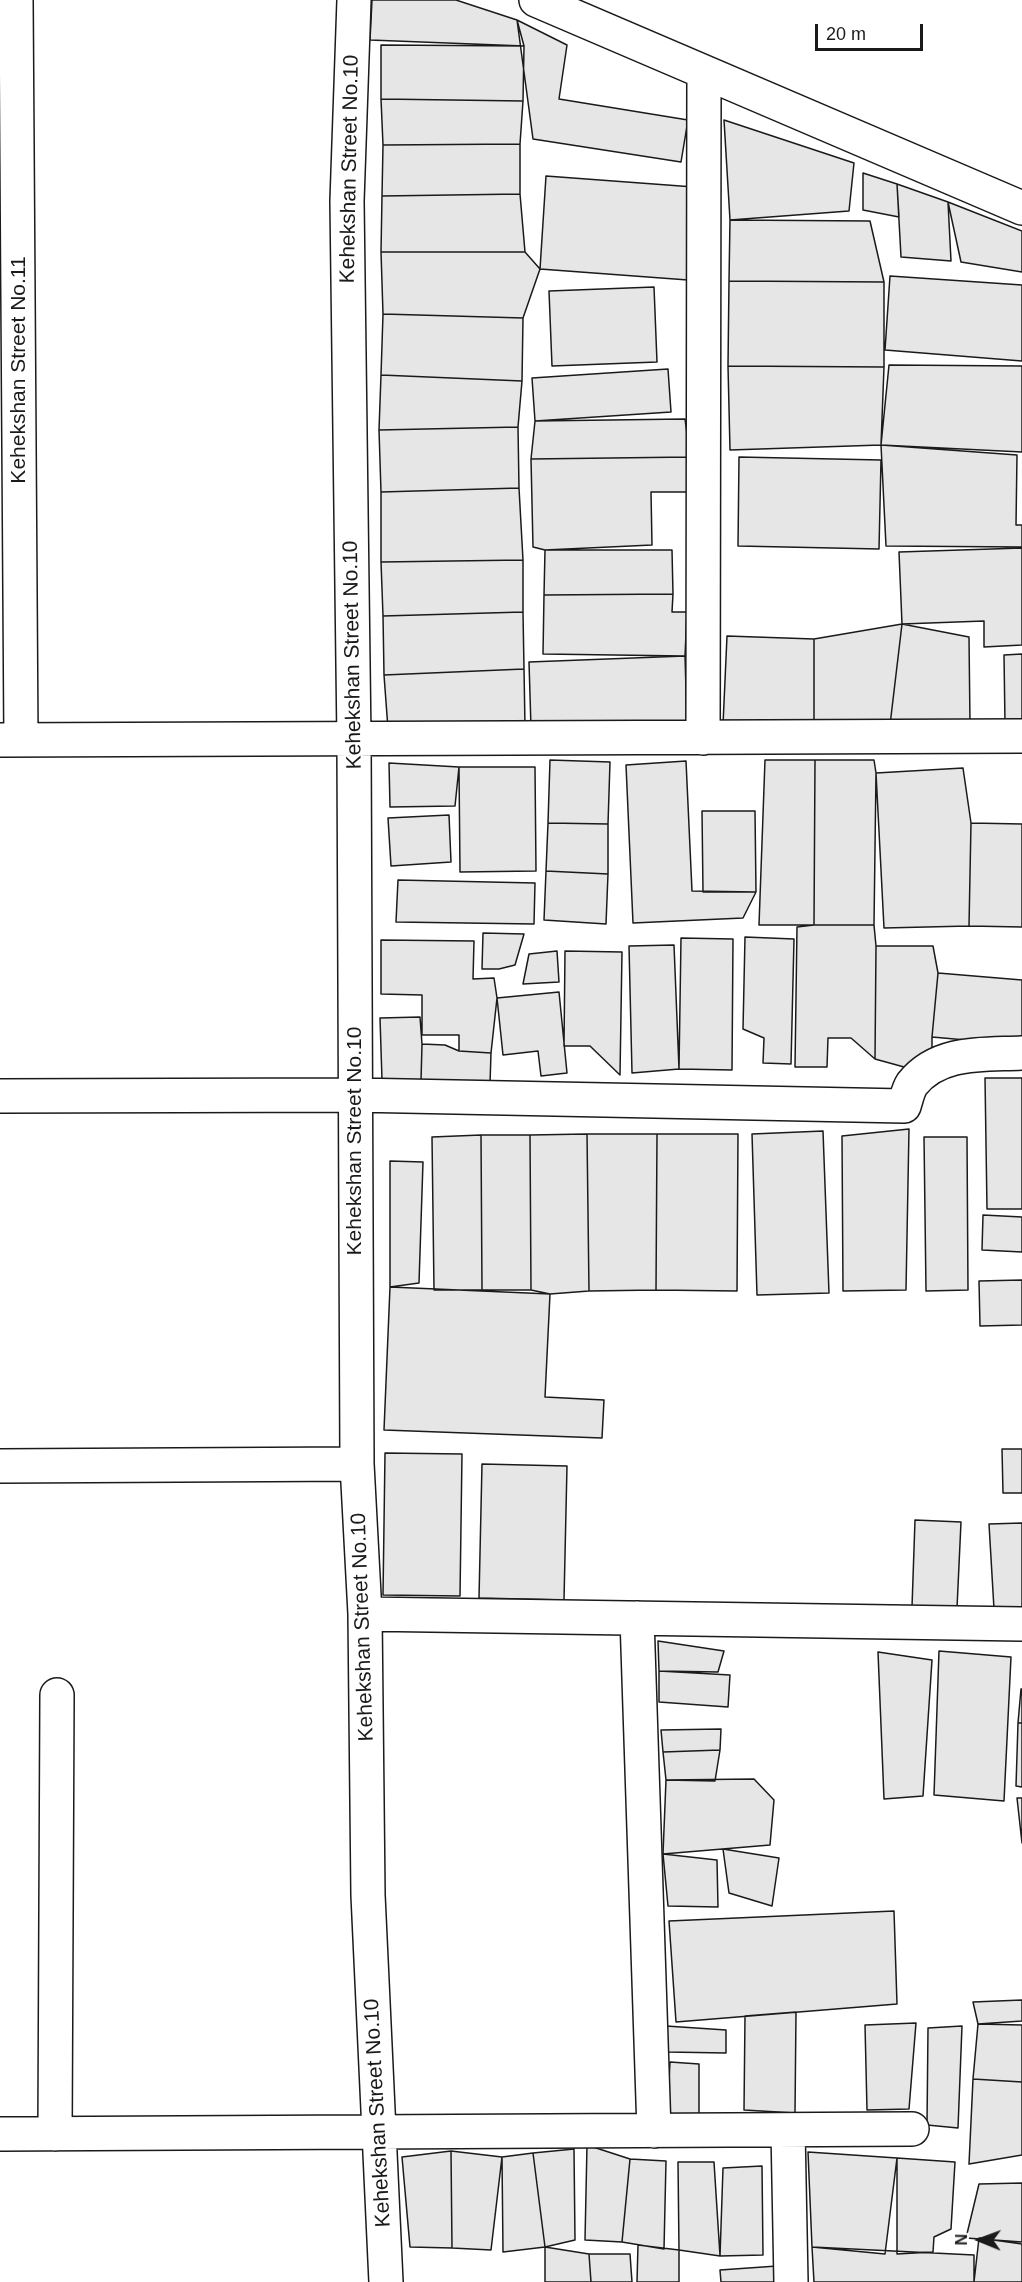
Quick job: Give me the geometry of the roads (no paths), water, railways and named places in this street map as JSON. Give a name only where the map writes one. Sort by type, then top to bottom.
[{"type":"street","name":"Kehekshan Street No.11","points":[[11,740],[16,0]]},
{"type":"street","name":"Kehekshan Street No.10","points":[[354,0],[348,201],[354,741],[357,1464],[365,1614],[368,1895],[386,2282]]},
{"type":"street","points":[[536,0],[603,14],[704,73],[1022,208]]},
{"type":"street","points":[[703,738],[704,73]]},
{"type":"street","points":[[11,740],[354,741],[1022,736]]},
{"type":"street","points":[[0,1096],[355,1095],[904,1106],[911,1085],[933,1066],[955,1056],[1022,1053]]},
{"type":"street","points":[[0,1466],[357,1464]]},
{"type":"street","points":[[365,1614],[1022,1624]]},
{"type":"street","points":[[637,1618],[654,2131]]},
{"type":"street","points":[[55,2134],[57,1695]]},
{"type":"street","points":[[0,2134],[912,2129]]},
{"type":"street","points":[[788,2130],[791,2282]]}]
